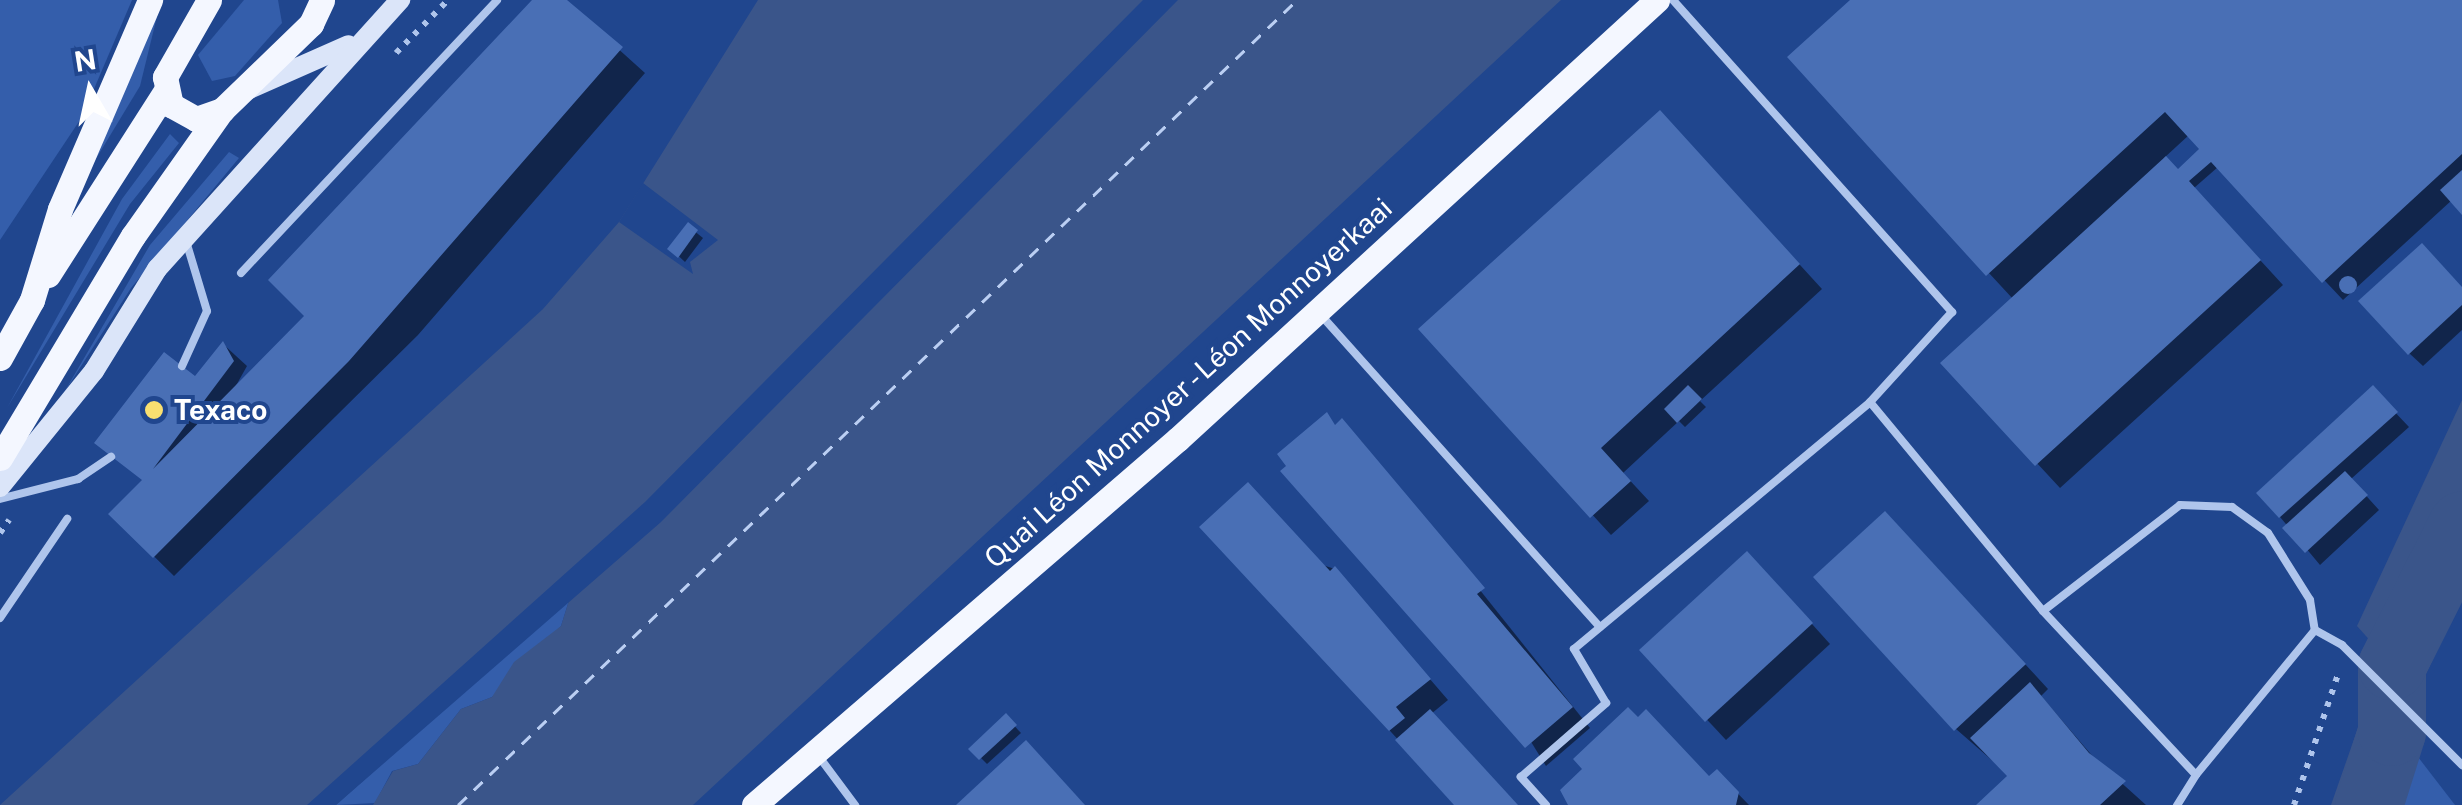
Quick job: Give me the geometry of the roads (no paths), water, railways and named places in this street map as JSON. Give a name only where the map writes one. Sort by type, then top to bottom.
[{"type":"main road","points":[[32,300],[60,208],[150,0]]},
{"type":"main road","points":[[0,358],[32,300],[165,92],[185,0]]},
{"type":"main road","points":[[171,65],[208,0]]},
{"type":"main road","points":[[0,458],[133,236],[232,101],[312,24],[322,0]]},
{"type":"main road","points":[[0,488],[184,238],[400,0]]},
{"type":"main road","name":"Quai Léon Monnoyer - Léon Monnoyerkaai","points":[[754,805],[1317,310],[1658,0]]},
{"type":"main road","points":[[165,92],[182,114],[232,101],[358,42]]},
{"type":"lane","points":[[241,273],[498,0]]},
{"type":"lane","points":[[1546,805],[1522,777],[1606,703],[1574,649],[1870,402],[1952,312],[1673,0]]},
{"type":"lane","points":[[182,366],[207,311],[184,238]]},
{"type":"lane","points":[[1317,310],[1600,628]]},
{"type":"lane","points":[[1870,402],[2043,611],[2196,774]]},
{"type":"lane","points":[[0,499],[78,480],[112,457]]},
{"type":"lane","points":[[2043,611],[2180,505],[2232,507],[2268,533],[2310,600],[2315,630],[2196,774],[2177,805]]},
{"type":"lane","points":[[0,618],[66,518]]},
{"type":"lane","points":[[2315,630],[2342,645],[2427,737],[2462,766]]},
{"type":"lane","points":[[814,751],[847,782],[855,805]]},
{"type":"waterway","points":[[2369,805],[2392,732],[2392,666],[2462,526]]},
{"type":"place","name":"Texaco","points":[[154,410]]}]
